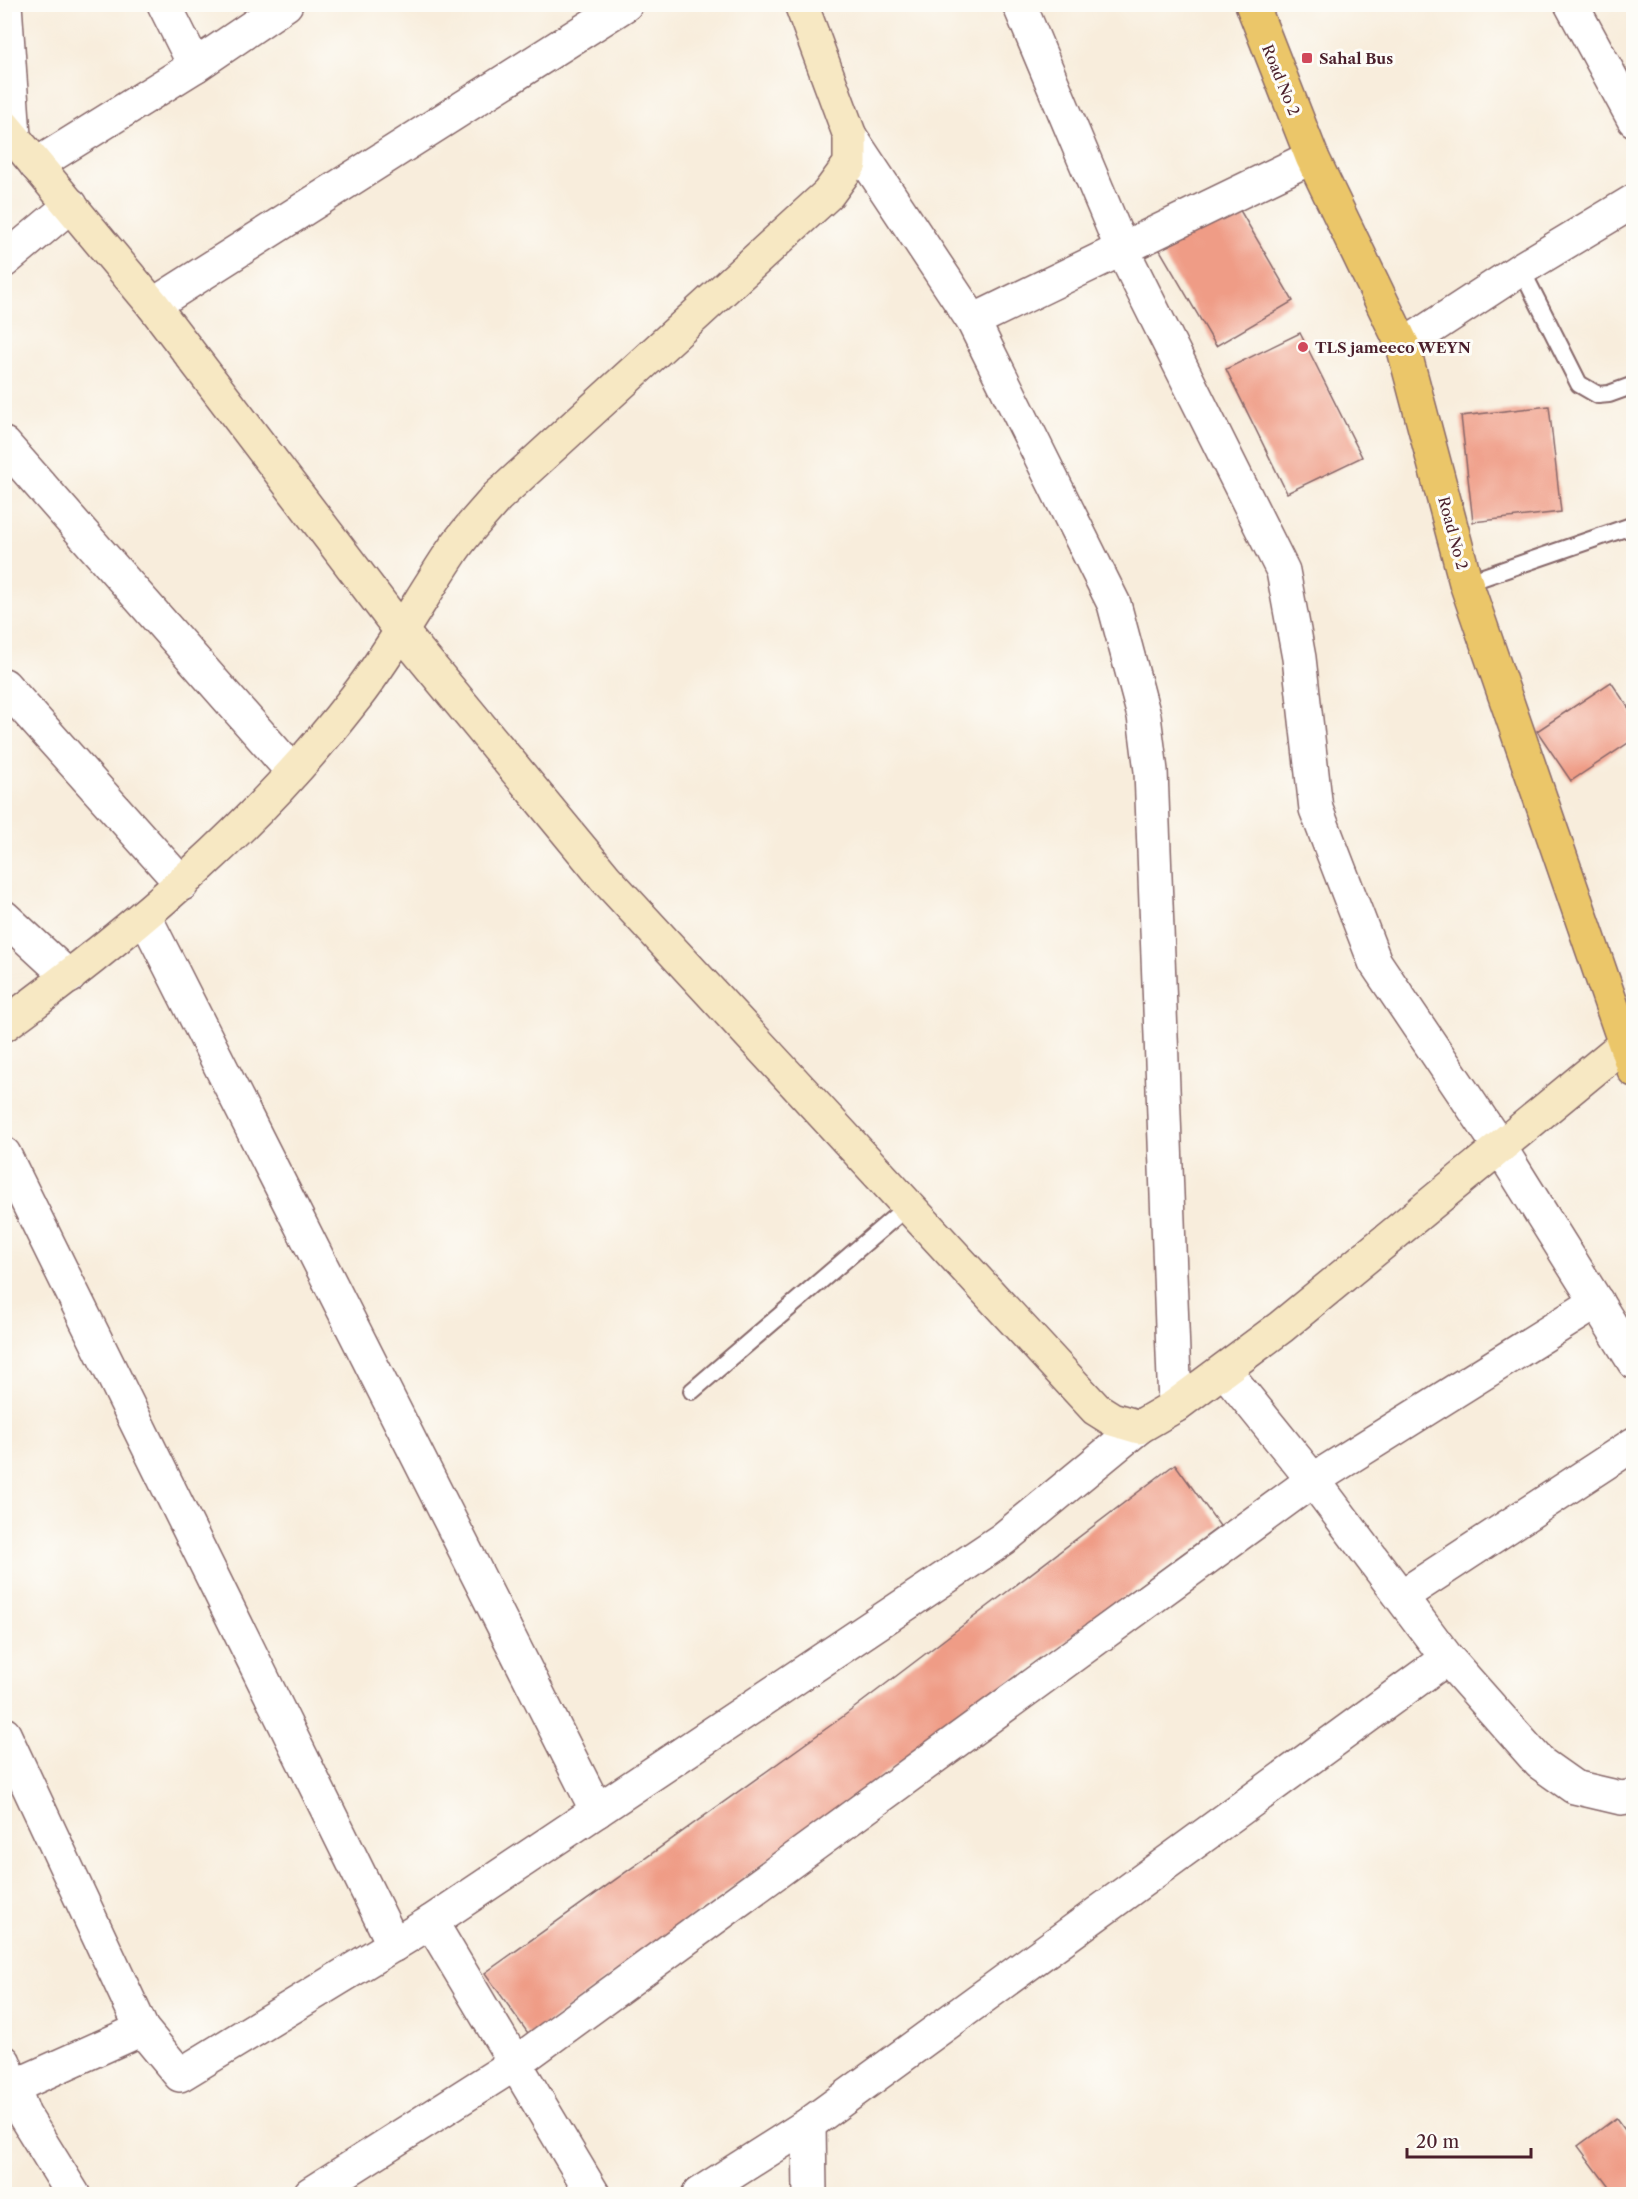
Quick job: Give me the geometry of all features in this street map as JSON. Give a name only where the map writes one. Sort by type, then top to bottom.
[{"type":"main road","name":"Road No 2","points":[[1251,4],[1312,157],[1403,346],[1466,582],[1629,1057]]},
{"type":"street","points":[[5,4],[9,131],[153,305],[402,632],[606,879],[1096,1409],[1112,1419],[1139,1427]]},
{"type":"street","points":[[164,4],[195,66]]},
{"type":"street","points":[[36,165],[195,66],[286,4]]},
{"type":"street","points":[[153,305],[626,4]]},
{"type":"street","points":[[801,4],[850,136],[973,321],[1114,604],[1144,716],[1150,771],[1175,1406]]},
{"type":"street","points":[[1019,4],[1122,249],[1283,571],[1299,658],[1316,809],[1375,962],[1499,1146],[1634,1362]]},
{"type":"street","points":[[1571,4],[1634,120]]},
{"type":"street","points":[[4,1024],[69,977],[145,917],[252,819],[356,698],[402,632],[452,551],[497,497],[828,194],[850,164],[850,136]]},
{"type":"street","points":[[973,321],[1312,157]]},
{"type":"street","points":[[1403,346],[1521,269],[1634,201]]},
{"type":"street","points":[[4,261],[71,205]]},
{"type":"street","points":[[4,444],[293,772]]},
{"type":"street","points":[[4,685],[182,884]]},
{"type":"street","points":[[4,917],[69,977]]},
{"type":"street","points":[[145,917],[597,1811]]},
{"type":"street","points":[[4,1734],[142,2029],[180,2075],[430,1922],[1003,1539],[1139,1427],[1175,1406],[1281,1326],[1499,1146],[1629,1057]]},
{"type":"street","points":[[4,1154],[394,1945]]},
{"type":"street","points":[[310,2194],[513,2065],[1312,1480],[1597,1302]]},
{"type":"street","points":[[1224,1370],[1312,1480],[1447,1658],[1540,1763],[1574,1787],[1621,1798],[1634,1796]]},
{"type":"street","points":[[1401,1596],[1634,1444]]},
{"type":"street","points":[[699,2194],[808,2124],[1447,1658]]},
{"type":"street","points":[[430,1922],[513,2065],[593,2194]]},
{"type":"street","points":[[73,2194],[24,2115],[10,2074],[142,2029]]},
{"type":"street","points":[[808,2124],[810,2194]]},
{"type":"lane","points":[[1521,269],[1579,384],[1598,395],[1609,394],[1634,385]]},
{"type":"lane","points":[[1466,582],[1634,525]]},
{"type":"lane","points":[[692,1391],[909,1205]]},
{"type":"building","points":[[1234,200],[1293,301],[1216,346],[1157,245]]},
{"type":"building","points":[[1300,333],[1362,457],[1287,493],[1226,369]]},
{"type":"building","points":[[1549,406],[1561,512],[1473,522],[1461,416]]},
{"type":"building","points":[[1611,682],[1634,716],[1634,739],[1571,781],[1537,731]]},
{"type":"building","points":[[1175,1464],[1220,1526],[530,2036],[485,1973],[841,1718]]},
{"type":"building","points":[[1616,2118],[1634,2142],[1634,2194],[1614,2194],[1578,2146]]},
{"type":"place","name":"Sahal Bus","points":[[1307,58]]},
{"type":"place","name":"TLS jameeco WEYN","points":[[1303,347]]}]
